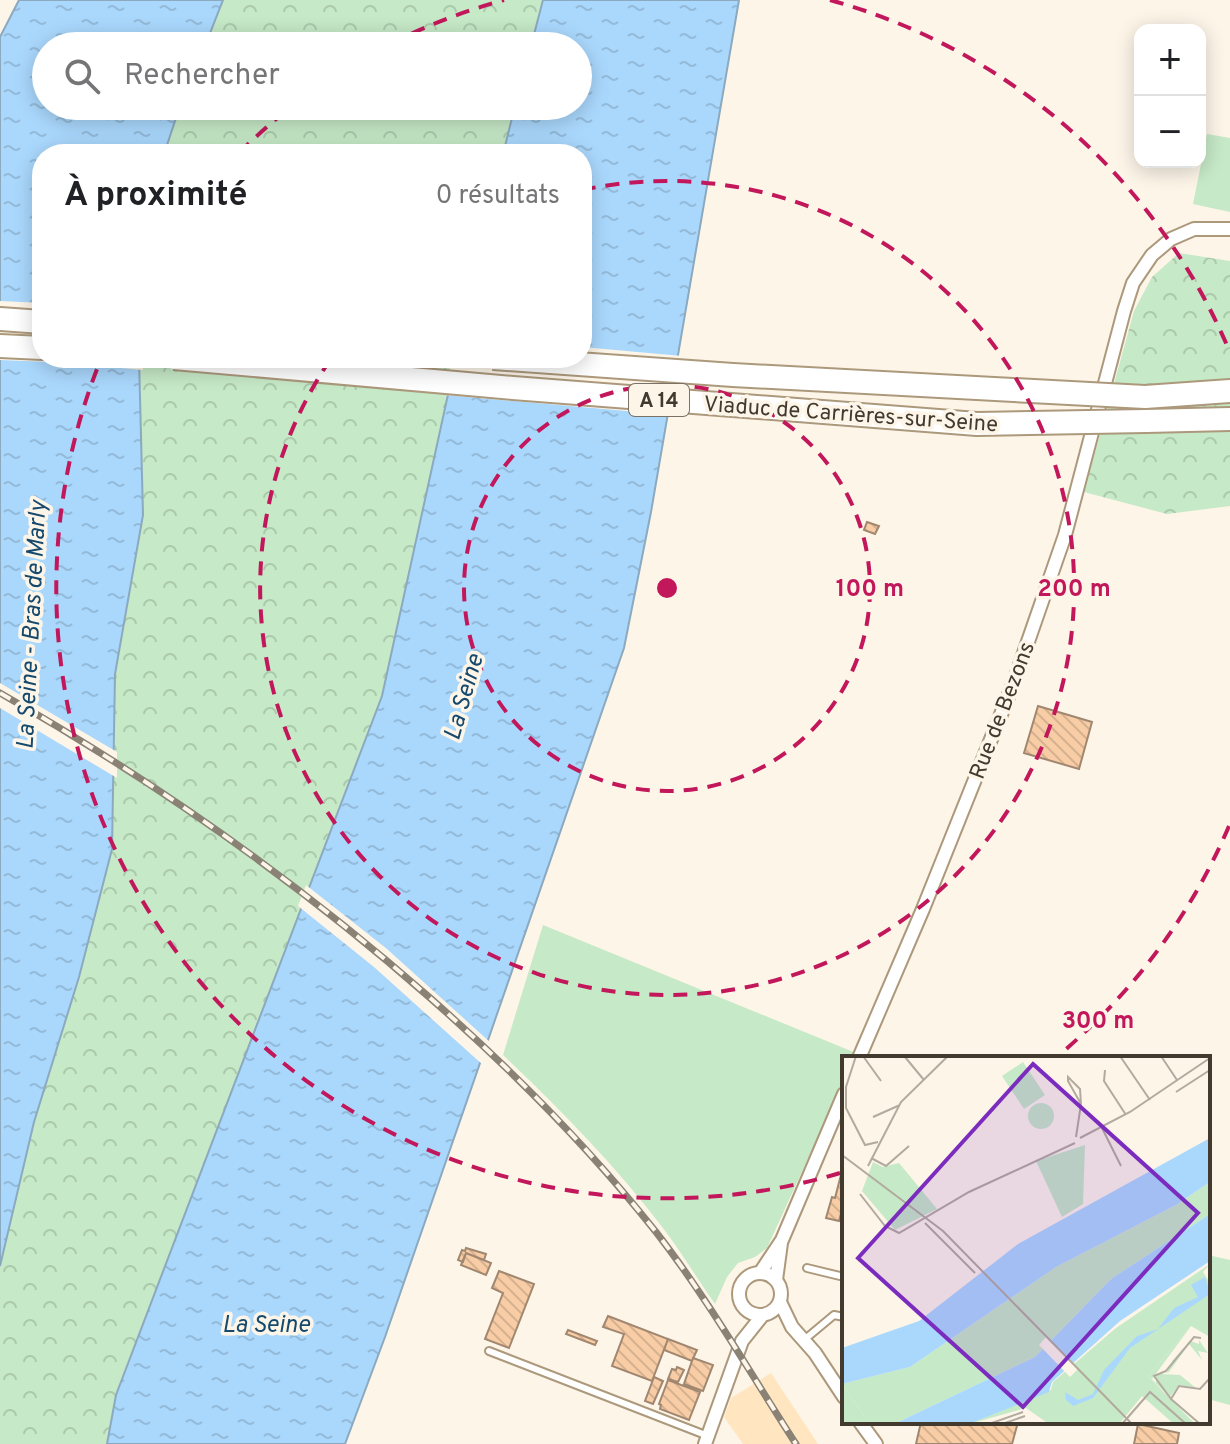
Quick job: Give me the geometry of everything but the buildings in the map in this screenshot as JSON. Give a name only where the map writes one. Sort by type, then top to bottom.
[{"type":"highway","points":[[0,319],[32,321]]},
{"type":"highway","points":[[0,346],[32,348]]},
{"type":"highway","name":"Viaduc de Carrières-sur-Seine","points":[[592,365],[1145,397],[1230,391]]},
{"type":"highway","name":"Viaduc de Carrières-sur-Seine","points":[[285,368],[962,423],[1230,419]]},
{"type":"street","name":"Rue de Bezons","points":[[860,1056],[1014,682],[1065,535],[1133,283],[1152,255],[1171,239],[1194,229],[1230,229]]},
{"type":"street","points":[[760,1273],[782,1240],[842,1099]]},
{"type":"street","points":[[782,1240],[776,1280],[781,1291],[780,1302],[792,1327],[842,1394]]},
{"type":"street","points":[[706,1440],[742,1341],[742,1306],[738,1294],[743,1281],[760,1273],[776,1280]]},
{"type":"street","points":[[742,1341],[780,1302]]},
{"type":"street","points":[[742,1306],[751,1314],[765,1315],[792,1327]]},
{"type":"street","points":[[861,1424],[876,1444]]},
{"type":"lane","points":[[807,1268],[842,1277]]},
{"type":"lane","points":[[804,1340],[834,1315],[842,1317]]},
{"type":"lane","points":[[489,1351],[706,1440]]},
{"type":"shaded area","points":[[771,1373],[818,1444],[743,1444],[724,1417],[731,1398]]},
{"type":"green space","points":[[223,0],[543,0],[535,32],[210,32]]},
{"type":"green space","points":[[175,120],[512,120],[506,144],[167,144]]},
{"type":"green space","points":[[1207,134],[1230,138],[1230,212],[1193,204],[1200,168],[1206,168]]},
{"type":"green space","points":[[1179,253],[1230,261],[1230,506],[1167,514],[1084,492],[1134,311],[1152,277]]},
{"type":"green space","points":[[139,368],[454,368],[382,696],[116,1395],[107,1444],[0,1444],[0,1266],[34,1122],[79,977],[112,849],[115,674],[143,515]]},
{"type":"green space","points":[[543,925],[856,1053],[855,1056],[842,1056],[842,1084],[767,1248],[755,1257],[738,1263],[727,1277],[715,1304],[666,1232],[609,1162],[503,1055]]},
{"type":"green space","points":[[1210,1255],[1230,1260],[1230,1405],[1210,1400]]},
{"type":"water","name":"La Seine - Bras de Marly","points":[[19,0],[223,0],[210,32],[32,32],[32,120],[175,120],[167,144],[32,144],[32,368],[139,368],[143,515],[115,674],[112,849],[79,977],[34,1122],[0,1266],[0,37]]},
{"type":"water","name":"La Seine","points":[[543,0],[739,0],[651,512],[624,648],[345,1444],[107,1444],[116,1395],[382,696],[454,368],[592,368],[592,144],[506,144],[512,120],[592,120],[592,32],[535,32]]},
{"type":"pier","points":[[0,301],[32,303],[32,361],[0,360]]},
{"type":"pier","points":[[592,348],[682,356],[672,415],[444,395],[450,368],[592,368]]},
{"type":"pier","points":[[0,683],[117,752],[117,778],[0,708]]},
{"type":"pier","points":[[306,885],[387,949],[491,1043],[483,1065],[374,967],[298,906]]},
{"type":"railway","points":[[0,693],[113,761],[276,873],[379,954],[490,1052],[576,1139],[656,1232],[711,1310],[796,1444]]}]
